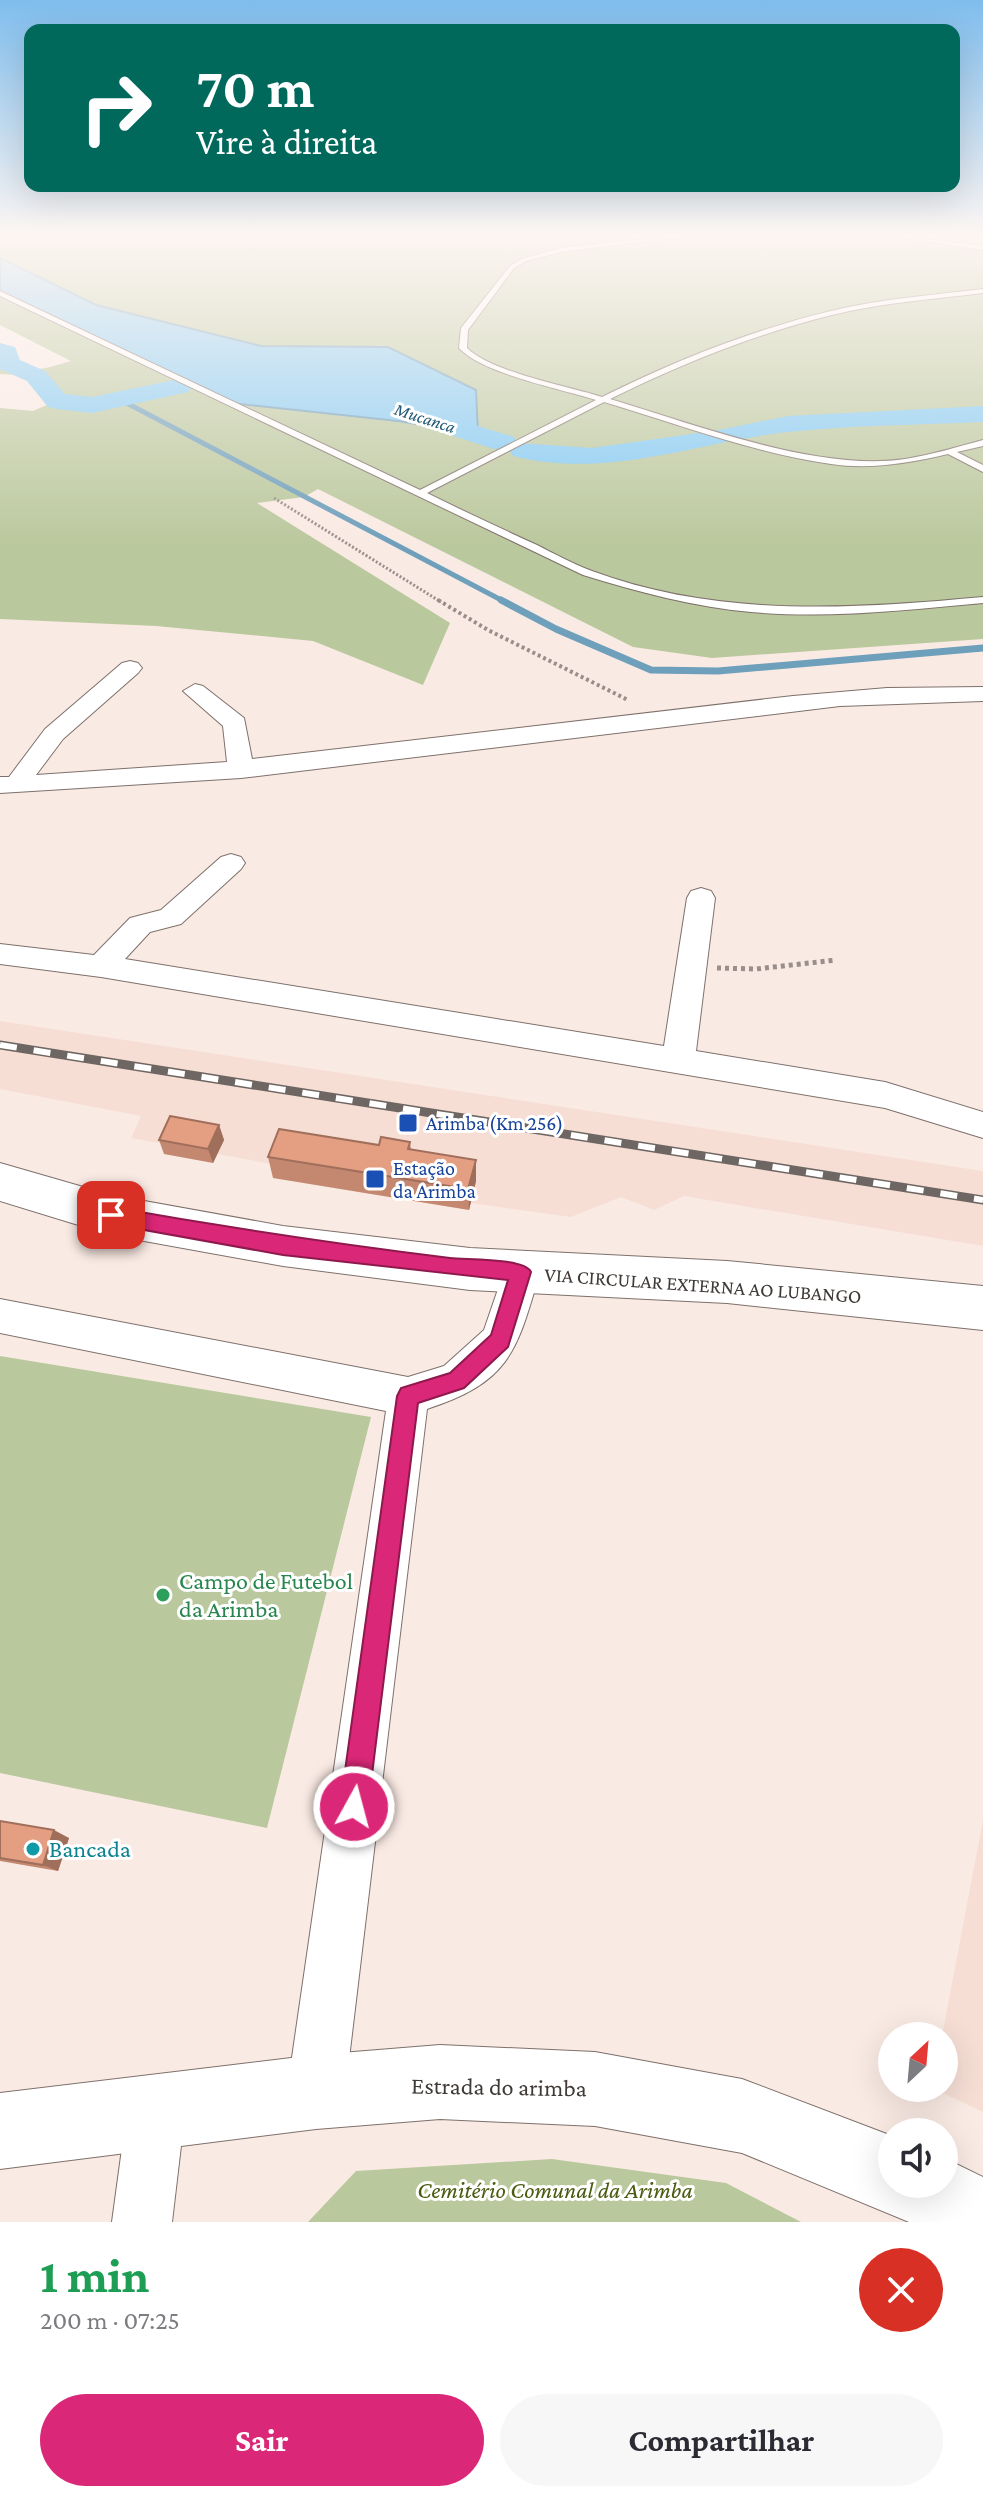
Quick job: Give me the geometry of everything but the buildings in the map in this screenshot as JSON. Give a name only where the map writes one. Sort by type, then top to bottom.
[{"type":"main road","name":"VIA CIRCULAR EXTERNA AO LUBANGO","points":[[0,1182],[111,1215],[283,1246],[470,1269],[727,1282],[983,1308]]},
{"type":"main road","name":"Estrada do arimba","points":[[0,2131],[316,2092],[440,2082],[595,2089],[742,2116],[878,2169]]},
{"type":"main road","points":[[943,2198],[983,2218]]},
{"type":"street","points":[[8,785],[54,734],[130,668]]},
{"type":"street","points":[[195,691],[235,723],[241,770]]},
{"type":"street","points":[[8,785],[241,770],[674,718],[773,703],[903,692],[983,694]]},
{"type":"street","points":[[101,966],[140,925],[171,917],[231,863]]},
{"type":"street","points":[[678,1062],[701,898]]},
{"type":"street","points":[[0,954],[101,966],[885,1095],[983,1125]]},
{"type":"street","points":[[0,1316],[408,1396],[456,1381],[500,1340],[521,1272]]},
{"type":"street","points":[[316,2092],[408,1396]]},
{"type":"street","points":[[142,2222],[156,2112]]},
{"type":"lane","points":[[98,340],[587,573],[665,595],[720,606],[788,611],[899,608],[983,600]]},
{"type":"lane","points":[[463,340],[463,348],[483,362],[765,447],[833,462],[903,462],[983,443]]},
{"type":"lane","points":[[420,493],[661,370],[742,340]]},
{"type":"lane","points":[[949,451],[983,469]]},
{"type":"path","points":[[274,498],[360,554],[488,630],[612,694],[674,718]]},
{"type":"path","points":[[692,967],[756,969],[836,960]]},
{"type":"shaded area","points":[[0,1021],[983,1171],[983,1246],[684,1196],[654,1210],[621,1197],[571,1217],[471,1203],[469,1210],[273,1178],[278,1165],[217,1154],[223,1139],[169,1145],[131,1138],[141,1116],[0,1089]]},
{"type":"shaded area","points":[[983,1820],[983,2112],[958,2100],[958,2022],[945,2022]]},
{"type":"green space","points":[[29,340],[983,340],[983,639],[712,658],[633,647],[318,489],[304,497],[257,503],[450,623],[423,685],[313,641],[156,626],[0,619],[0,408],[33,411],[56,401],[36,376],[0,374],[0,344],[8,346],[21,363],[35,369],[71,361]]},
{"type":"green space","name":"Campo de Futebol da Arimba","points":[[0,1356],[371,1417],[267,1828],[0,1773]]},
{"type":"green space","name":"Cemitério Comunal da Arimba","points":[[552,2159],[726,2183],[801,2222],[308,2222],[356,2171]]},
{"type":"water","points":[[98,340],[236,340],[261,346],[388,347],[476,390],[478,434],[398,421],[231,403]]},
{"type":"waterway","name":"Mucanca","points":[[0,350],[6,352],[9,364],[36,376],[57,401],[92,405],[179,387]]},
{"type":"waterway","points":[[119,399],[505,602]]},
{"type":"waterway","name":"Mucanca","points":[[410,413],[504,443]]},
{"type":"waterway","name":"Mucanca","points":[[730,434],[788,424],[983,414]]},
{"type":"waterway","name":"Mucanca","points":[[523,450],[544,455],[592,457],[643,451],[712,437]]},
{"type":"waterway","points":[[501,600],[556,629],[651,670],[718,671],[983,648]]},
{"type":"railway","points":[[0,1045],[983,1200]]},
{"type":"place","name":"Arimba (Km 256)","points":[[408,1123]]},
{"type":"place","name":"Estação da Arimba","points":[[375,1179]]},
{"type":"place","name":"Campo de Futebol da Arimba","points":[[163,1595]]},
{"type":"place","name":"Bancada","points":[[33,1849]]},
{"type":"route","points":[[111,1215],[283,1246],[470,1269],[521,1272],[500,1340],[456,1381],[408,1396],[354,1807]]}]
